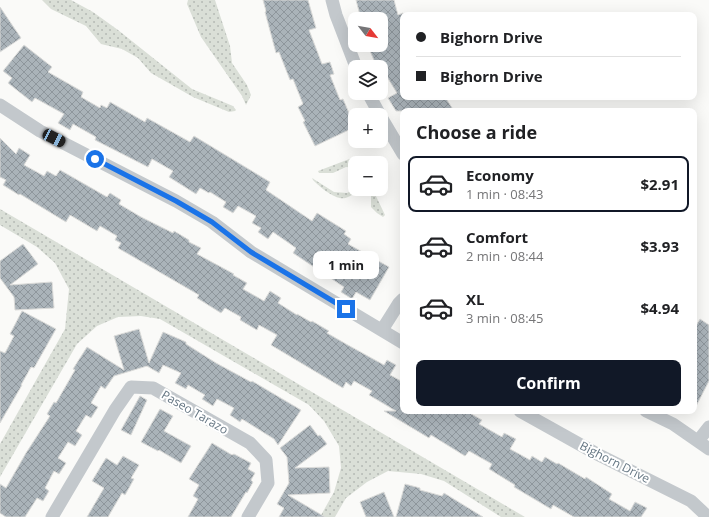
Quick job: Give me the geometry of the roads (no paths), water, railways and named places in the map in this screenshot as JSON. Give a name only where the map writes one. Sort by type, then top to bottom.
[{"type":"street","points":[[332,0],[336,15],[353,60]]},
{"type":"street","points":[[0,105],[40,131],[176,201],[212,222],[251,252],[400,340]]},
{"type":"street","points":[[388,129],[400,149]]},
{"type":"street","points":[[382,330],[400,302]]},
{"type":"street","name":"Paseo Tarazo","points":[[52,517],[114,410],[131,387],[153,388],[250,443],[266,460],[268,483],[248,517]]},
{"type":"street","name":"Bighorn Drive","points":[[525,414],[597,454],[691,501],[708,517]]},
{"type":"street","points":[[652,414],[673,424],[709,449]]},
{"type":"street","points":[[698,441],[709,427]]}]
